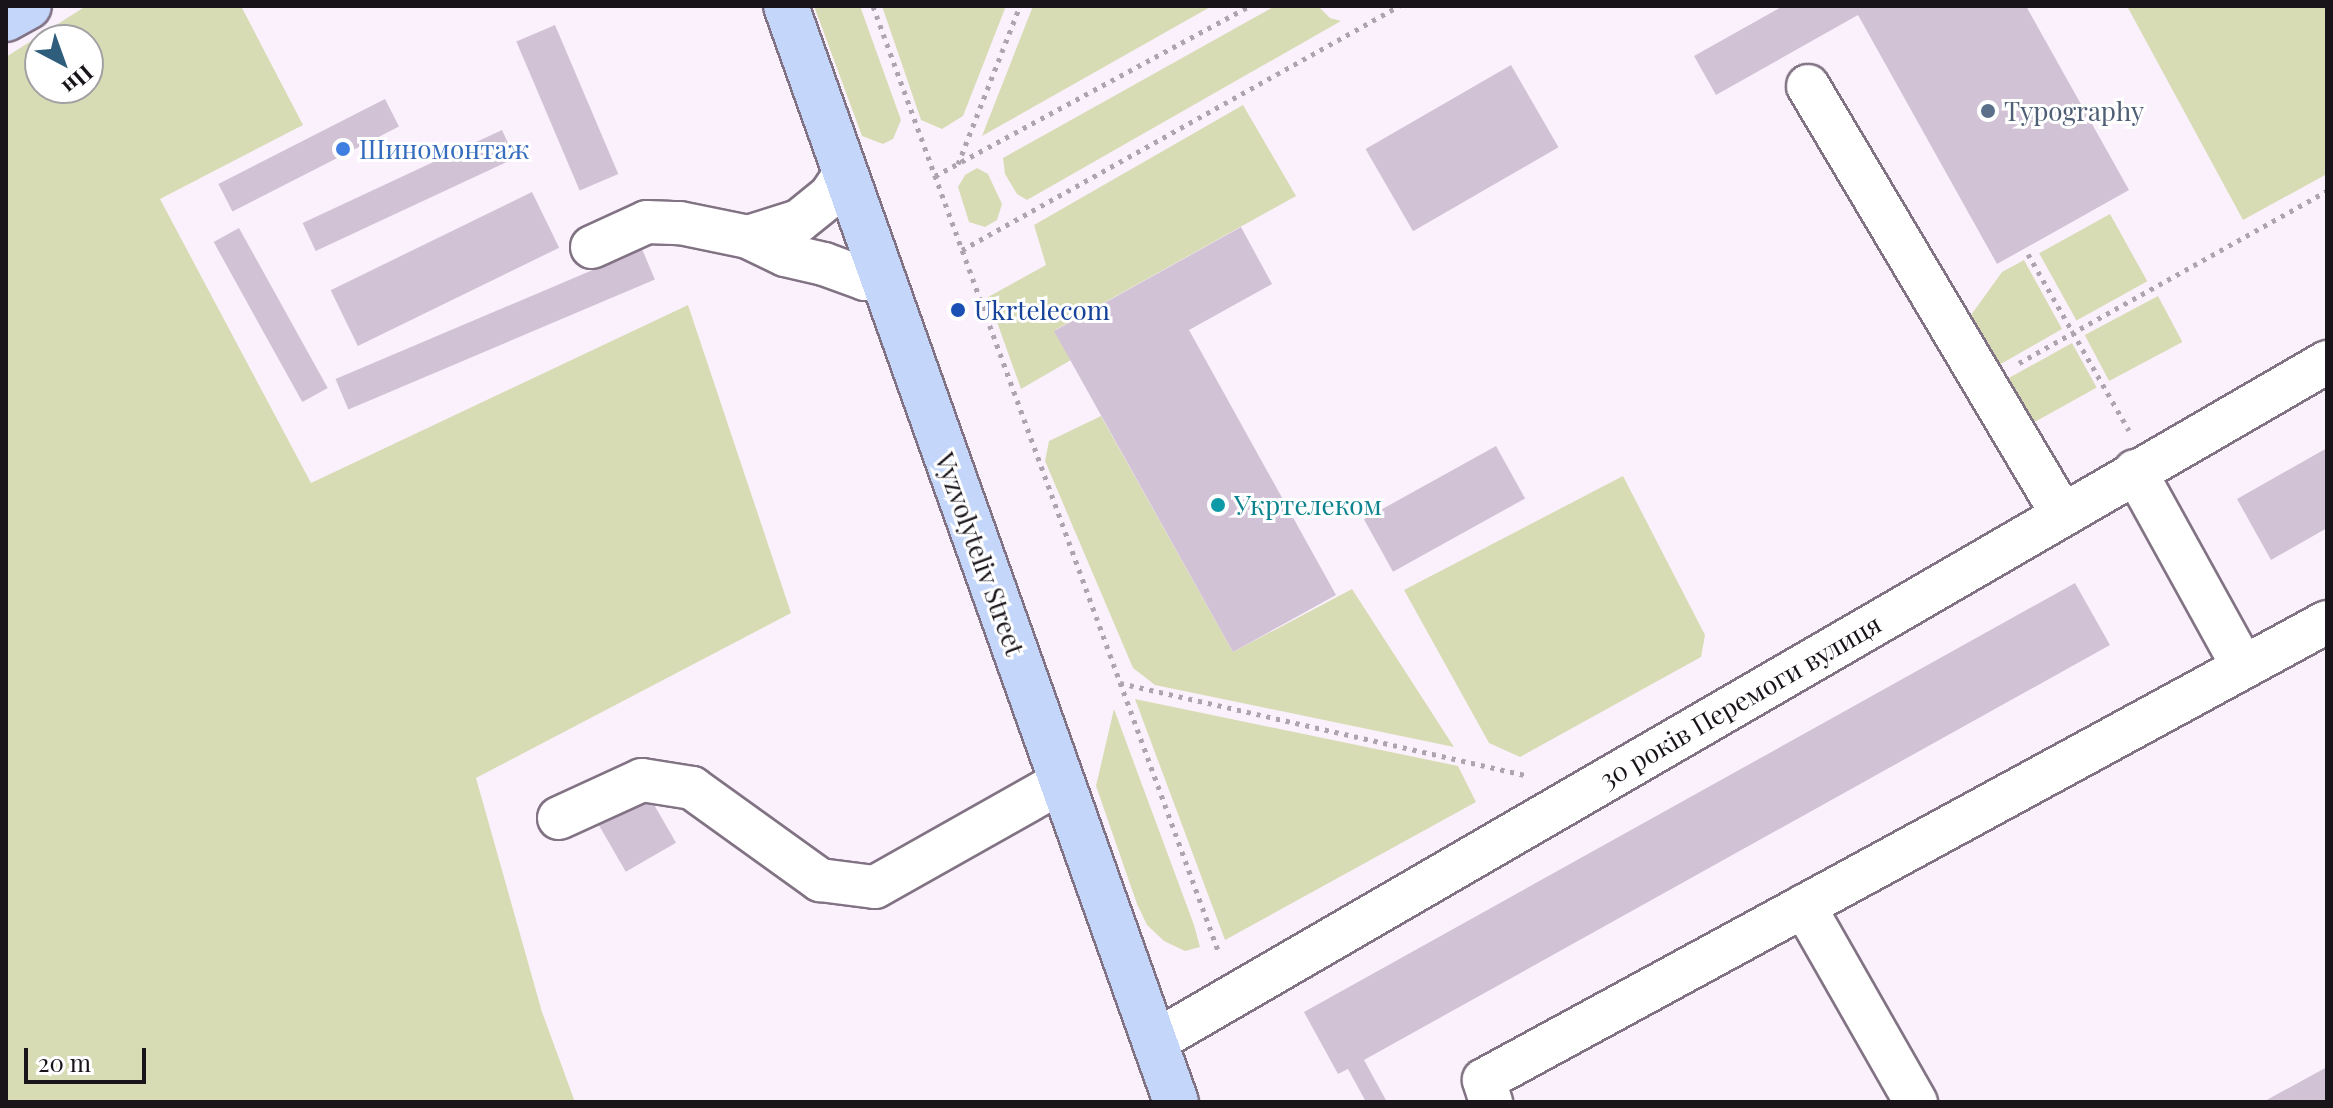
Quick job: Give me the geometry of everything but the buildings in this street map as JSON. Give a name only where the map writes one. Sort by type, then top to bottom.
[{"type":"main road","points":[[6,19],[29,6]]},
{"type":"main road","name":"Vyzvolyteliv Street","points":[[786,6],[1176,1102]]},
{"type":"street","points":[[1808,86],[2062,514]]},
{"type":"street","points":[[748,237],[799,221],[830,196],[845,174]]},
{"type":"street","points":[[592,247],[647,222],[680,223],[748,237],[785,255],[824,264],[865,279],[880,274]]},
{"type":"street","name":"30 років Перемоги вулиця","points":[[1154,1042],[2062,514],[2133,452],[2327,362]]},
{"type":"street","points":[[2133,452],[2243,667]]},
{"type":"street","points":[[1491,1102],[1484,1080],[2327,622]]},
{"type":"street","points":[[559,818],[642,780],[692,788],[820,880],[875,887],[1061,782]]},
{"type":"street","points":[[1804,906],[1916,1102]]},
{"type":"path","points":[[873,6],[1217,954]]},
{"type":"path","points":[[958,164],[1020,6]]},
{"type":"path","points":[[935,176],[1249,6]]},
{"type":"path","points":[[962,250],[1399,6]]},
{"type":"path","points":[[1984,384],[2327,191]]},
{"type":"path","points":[[2028,254],[2133,452]]},
{"type":"path","points":[[1119,683],[1525,775]]},
{"type":"green space","points":[[86,6],[241,6],[303,125],[160,199],[311,483],[688,305],[791,613],[476,778],[542,1012],[575,1102],[6,1102],[6,57],[24,46],[24,104],[104,104],[104,24],[58,24]]},
{"type":"green space","points":[[814,6],[860,6],[901,120],[893,139],[883,144],[862,136]]},
{"type":"green space","points":[[882,6],[1006,6],[963,116],[942,129],[921,120]]},
{"type":"green space","points":[[1033,6],[1212,6],[982,136]]},
{"type":"green space","points":[[1275,6],[1318,6],[1330,18],[1341,21],[1027,200],[1017,194],[1005,174],[1003,158]]},
{"type":"green space","points":[[2127,6],[2327,6],[2327,174],[2243,220]]},
{"type":"green space","points":[[1243,105],[1296,196],[1055,330],[1071,360],[1021,389],[988,297],[1046,265],[1034,225]]},
{"type":"green space","points":[[977,168],[988,174],[1002,204],[997,220],[985,227],[969,222],[958,187],[965,175]]},
{"type":"green space","points":[[2110,214],[2147,281],[2076,321],[2039,253]]},
{"type":"green space","points":[[2024,260],[2062,329],[1994,368],[1966,322],[2002,272]]},
{"type":"green space","points":[[2158,296],[2182,342],[2109,381],[2085,335]]},
{"type":"green space","points":[[2072,343],[2097,388],[2027,426],[2002,382]]},
{"type":"green space","points":[[1101,416],[1233,652],[1352,589],[1454,747],[1155,685],[1133,668],[1045,461],[1049,441]]},
{"type":"green space","points":[[1623,476],[1705,635],[1701,657],[1520,757],[1489,743],[1404,590]]},
{"type":"green space","points":[[1135,699],[1458,766],[1476,802],[1225,940]]},
{"type":"green space","points":[[1114,709],[1200,947],[1185,951],[1164,941],[1147,925],[1137,904],[1096,786]]},
{"type":"place","name":"Typography","points":[[1988,111]]},
{"type":"place","name":"Шиномонтаж","points":[[343,149]]},
{"type":"place","name":"Ukrtelecom","points":[[958,310]]},
{"type":"place","name":"Укртелеком","points":[[1218,505]]}]
